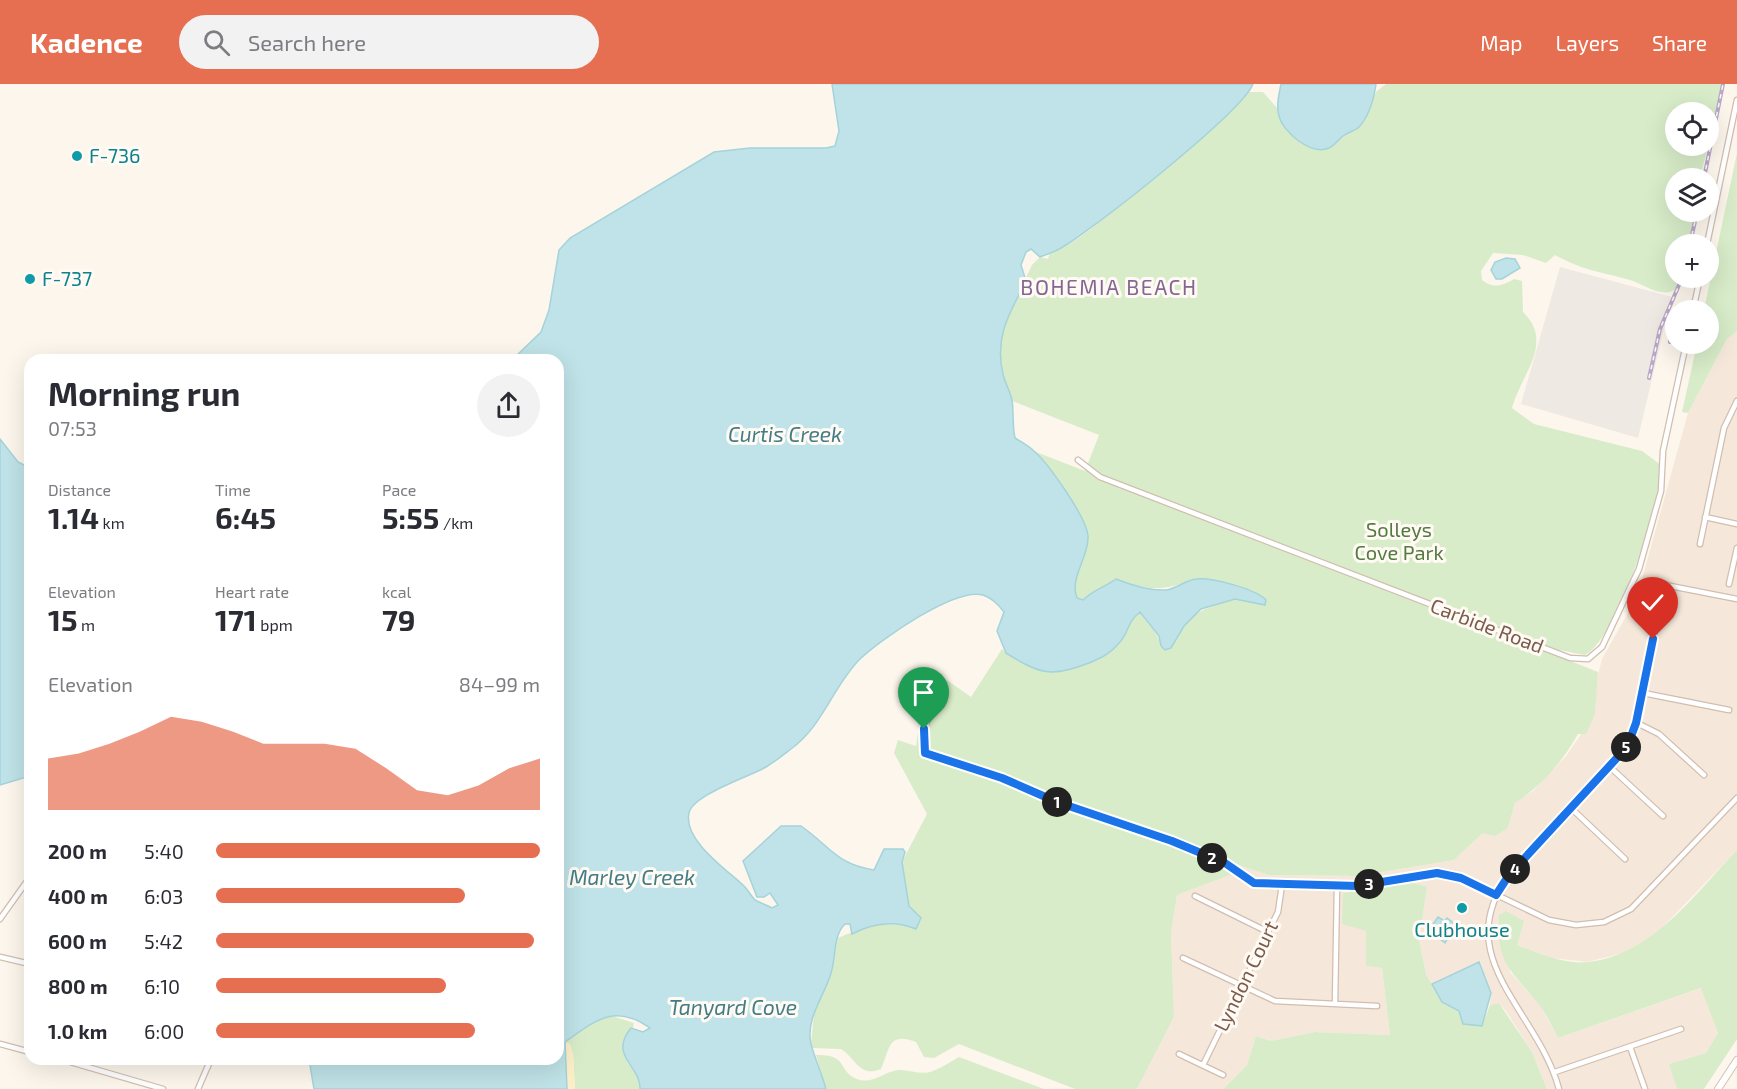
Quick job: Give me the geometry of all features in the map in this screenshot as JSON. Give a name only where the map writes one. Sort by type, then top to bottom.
[{"type":"main road","points":[[1718,1089],[1737,1060]]},
{"type":"street","points":[[1709,234],[1737,100]]},
{"type":"street","name":"Carbide Road","points":[[1078,460],[1100,477],[1570,658],[1588,659],[1602,647],[1639,568],[1661,491],[1664,451],[1684,354]]},
{"type":"street","points":[[1700,544],[1724,428],[1737,401]]},
{"type":"street","points":[[1705,517],[1737,524]]},
{"type":"street","points":[[1730,584],[1737,548]]},
{"type":"street","points":[[1650,582],[1737,599]]},
{"type":"street","points":[[1559,1089],[1555,1072],[1542,1043],[1493,963],[1488,930],[1496,895],[1509,875],[1627,747],[1636,723],[1643,693],[1664,584]]},
{"type":"street","points":[[1643,693],[1729,710]]},
{"type":"street","points":[[938,697],[924,729],[925,753],[1002,778],[1057,802],[1172,841],[1225,863],[1249,881],[1282,885],[1365,885],[1437,873],[1461,878],[1562,924],[1590,925],[1611,919],[1641,900],[1737,798]]},
{"type":"street","points":[[1636,723],[1653,729],[1704,774]]},
{"type":"street","points":[[1610,767],[1663,816]]},
{"type":"street","points":[[1572,809],[1625,859]]},
{"type":"street","points":[[0,919],[24,885]]},
{"type":"street","name":"Lyndon Court","points":[[1203,1065],[1278,912],[1282,885]]},
{"type":"street","points":[[1335,1004],[1337,886]]},
{"type":"street","points":[[1195,897],[1268,932]]},
{"type":"street","points":[[0,957],[24,963]]},
{"type":"street","points":[[1183,958],[1266,998],[1286,1003],[1377,1006]]},
{"type":"street","points":[[1555,1072],[1681,1029]]},
{"type":"street","points":[[0,1044],[24,1050]]},
{"type":"street","points":[[1630,1047],[1645,1089]]},
{"type":"street","points":[[1179,1054],[1223,1075]]},
{"type":"street","points":[[81,1065],[163,1089]]},
{"type":"street","points":[[198,1089],[208,1065]]},
{"type":"shaded area","points":[[1560,267],[1676,298],[1675,300],[1665,300],[1665,324],[1638,438],[1521,404]]},
{"type":"shaded area","points":[[1737,331],[1737,850],[1655,935],[1623,953],[1587,962],[1552,958],[1517,945],[1507,911],[1510,972],[1541,1006],[1558,1038],[1702,988],[1718,1033],[1706,1053],[1670,1064],[1677,1089],[1547,1089],[1532,1052],[1506,1011],[1499,1003],[1490,1005],[1491,993],[1479,963],[1432,984],[1426,974],[1419,940],[1427,887],[1366,931],[1366,966],[1382,968],[1390,1035],[1315,1032],[1271,1041],[1256,1036],[1247,1065],[1223,1089],[1137,1089],[1174,1017],[1171,933],[1177,895],[1233,874],[1238,865],[1269,875],[1359,876],[1454,860],[1483,833],[1508,828],[1515,803],[1533,791],[1566,756],[1595,714],[1597,679],[1602,659],[1637,597],[1688,413],[1727,339]]},
{"type":"green space","name":"Solleys Cove Park","points":[[1253,84],[1248,92],[1263,92],[1278,109],[1279,118],[1347,133],[1359,127],[1376,92],[1386,84],[1722,84],[1718,102],[1665,102],[1665,156],[1706,156],[1702,168],[1665,168],[1665,222],[1694,222],[1690,234],[1665,234],[1665,288],[1676,288],[1674,290],[1665,293],[1655,291],[1630,280],[1584,268],[1555,255],[1546,263],[1523,255],[1493,253],[1481,271],[1482,280],[1490,285],[1502,285],[1514,279],[1522,281],[1523,312],[1532,324],[1536,335],[1533,359],[1512,408],[1534,424],[1642,451],[1661,465],[1654,508],[1635,568],[1610,624],[1597,644],[1585,655],[1559,650],[1557,654],[1535,647],[1598,672],[1595,714],[1586,734],[1578,734],[1551,773],[1515,803],[1508,828],[1495,836],[1483,833],[1454,860],[1359,876],[1269,875],[1238,865],[1233,874],[1177,895],[1171,933],[1174,1017],[1137,1089],[1075,1089],[959,1044],[934,1058],[924,1057],[916,1042],[907,1039],[900,1039],[891,1044],[881,1069],[868,1071],[859,1066],[841,1049],[813,1048],[811,1044],[814,1014],[831,973],[838,938],[876,926],[896,925],[916,929],[921,918],[909,906],[902,862],[927,814],[894,753],[898,740],[916,746],[923,695],[937,673],[971,697],[1002,649],[1006,653],[1037,658],[1090,663],[1102,659],[1117,646],[1140,612],[1157,636],[1161,646],[1175,642],[1186,623],[1199,612],[1235,599],[1198,578],[1157,588],[1139,586],[1116,579],[1083,600],[1077,598],[1073,589],[1085,556],[1081,517],[1036,452],[1085,471],[1099,435],[1012,401],[1003,374],[999,346],[1002,327],[1032,265],[1040,257],[1048,259],[1050,252],[1070,243],[1097,224],[1219,122],[1215,103]]},
{"type":"green space","points":[[1737,153],[1737,331],[1727,339],[1688,413],[1682,412],[1695,354],[1719,354],[1719,300],[1706,300],[1709,288],[1719,288],[1719,239]]},
{"type":"green space","points":[[1737,850],[1737,1039],[1704,1089],[1677,1089],[1669,1064],[1706,1053],[1718,1033],[1701,988],[1558,1038],[1547,1016],[1507,965],[1500,945],[1499,915],[1506,911],[1524,921],[1517,945],[1570,962],[1589,962],[1612,957],[1653,935],[1671,920]]},
{"type":"green space","points":[[1409,882],[1427,887],[1419,940],[1426,974],[1442,1002],[1482,1026],[1490,1005],[1499,1003],[1532,1052],[1547,1089],[1223,1089],[1247,1065],[1256,1036],[1271,1041],[1315,1032],[1390,1035],[1382,968],[1366,966],[1366,931],[1342,924],[1343,893]]},
{"type":"green space","points":[[609,1015],[634,1023],[627,1062],[638,1077],[640,1089],[575,1089],[573,1054],[565,1042],[587,1026]]},
{"type":"green space","points":[[816,1055],[834,1057],[851,1076],[862,1080],[898,1070],[930,1072],[959,1057],[1044,1089],[826,1089]]},
{"type":"sand","points":[[565,1042],[570,1044],[573,1054],[575,1089],[567,1089]]},
{"type":"water","name":"Curtis Creek","points":[[832,84],[1253,84],[1223,119],[1165,170],[1103,219],[1054,252],[1040,257],[1031,249],[1026,252],[1021,265],[1026,281],[1005,325],[1001,361],[1012,400],[1015,438],[1032,449],[1048,467],[1066,491],[1086,528],[1088,536],[1086,552],[1075,583],[1077,598],[1083,600],[1116,579],[1140,587],[1160,590],[1203,579],[1253,592],[1266,600],[1265,605],[1235,599],[1201,609],[1184,626],[1171,648],[1165,650],[1161,646],[1159,636],[1140,612],[1120,642],[1106,655],[1076,668],[1046,672],[1028,666],[1006,653],[997,631],[1004,612],[997,604],[983,595],[970,595],[955,599],[900,628],[860,659],[842,681],[820,718],[802,740],[791,749],[766,767],[710,793],[692,806],[689,823],[699,843],[717,863],[744,886],[755,900],[772,908],[778,905],[770,893],[764,897],[757,897],[743,861],[781,826],[801,826],[842,859],[851,864],[874,870],[884,849],[903,849],[905,852],[902,862],[909,906],[921,918],[916,929],[900,924],[884,924],[868,927],[852,934],[850,924],[845,924],[838,934],[833,967],[813,1016],[810,1035],[826,1089],[640,1089],[636,1074],[624,1054],[623,1046],[631,1028],[643,1032],[650,1028],[638,1021],[616,1016],[596,1021],[565,1042],[567,1089],[314,1089],[310,1065],[564,1065],[564,354],[518,354],[541,332],[549,310],[559,250],[570,238],[714,152],[750,148],[826,148],[835,146],[839,131]]},
{"type":"water","points":[[1281,84],[1376,84],[1366,118],[1359,127],[1343,136],[1331,147],[1322,150],[1306,146],[1286,129],[1279,116],[1278,108]]},
{"type":"water","points":[[1506,258],[1515,259],[1520,268],[1502,279],[1496,279],[1491,270],[1495,262]]},
{"type":"water","points":[[0,439],[18,462],[24,465],[24,778],[0,785]]},
{"type":"water","points":[[1438,917],[1443,920],[1438,929],[1447,918],[1456,925],[1445,943],[1429,930]]},
{"type":"water","points":[[1479,962],[1491,993],[1482,1026],[1463,1024],[1459,1011],[1442,1002],[1432,984]]},
{"type":"railway","points":[[1706,168],[1723,84]]},
{"type":"railway","points":[[1692,234],[1695,222]]},
{"type":"railway","points":[[1649,378],[1660,329],[1678,288]]},
{"type":"place","name":"F-736","points":[[77,156]]},
{"type":"place","name":"F-737","points":[[30,279]]},
{"type":"place","name":"Clubhouse","points":[[1462,908]]},
{"type":"district","name":"BOHEMIA BEACH","points":[[1109,288]]},
{"type":"route","points":[[924,729],[922,737],[925,753],[1002,778],[1057,802],[1172,841],[1232,866],[1254,883],[1357,886],[1437,873],[1461,878],[1496,895],[1509,875],[1627,747],[1636,723],[1653,639]]},
{"type":"water label","name":"Marley Creek","points":[[632,878]]},
{"type":"water label","name":"Tanyard Cove","points":[[733,1008]]}]
